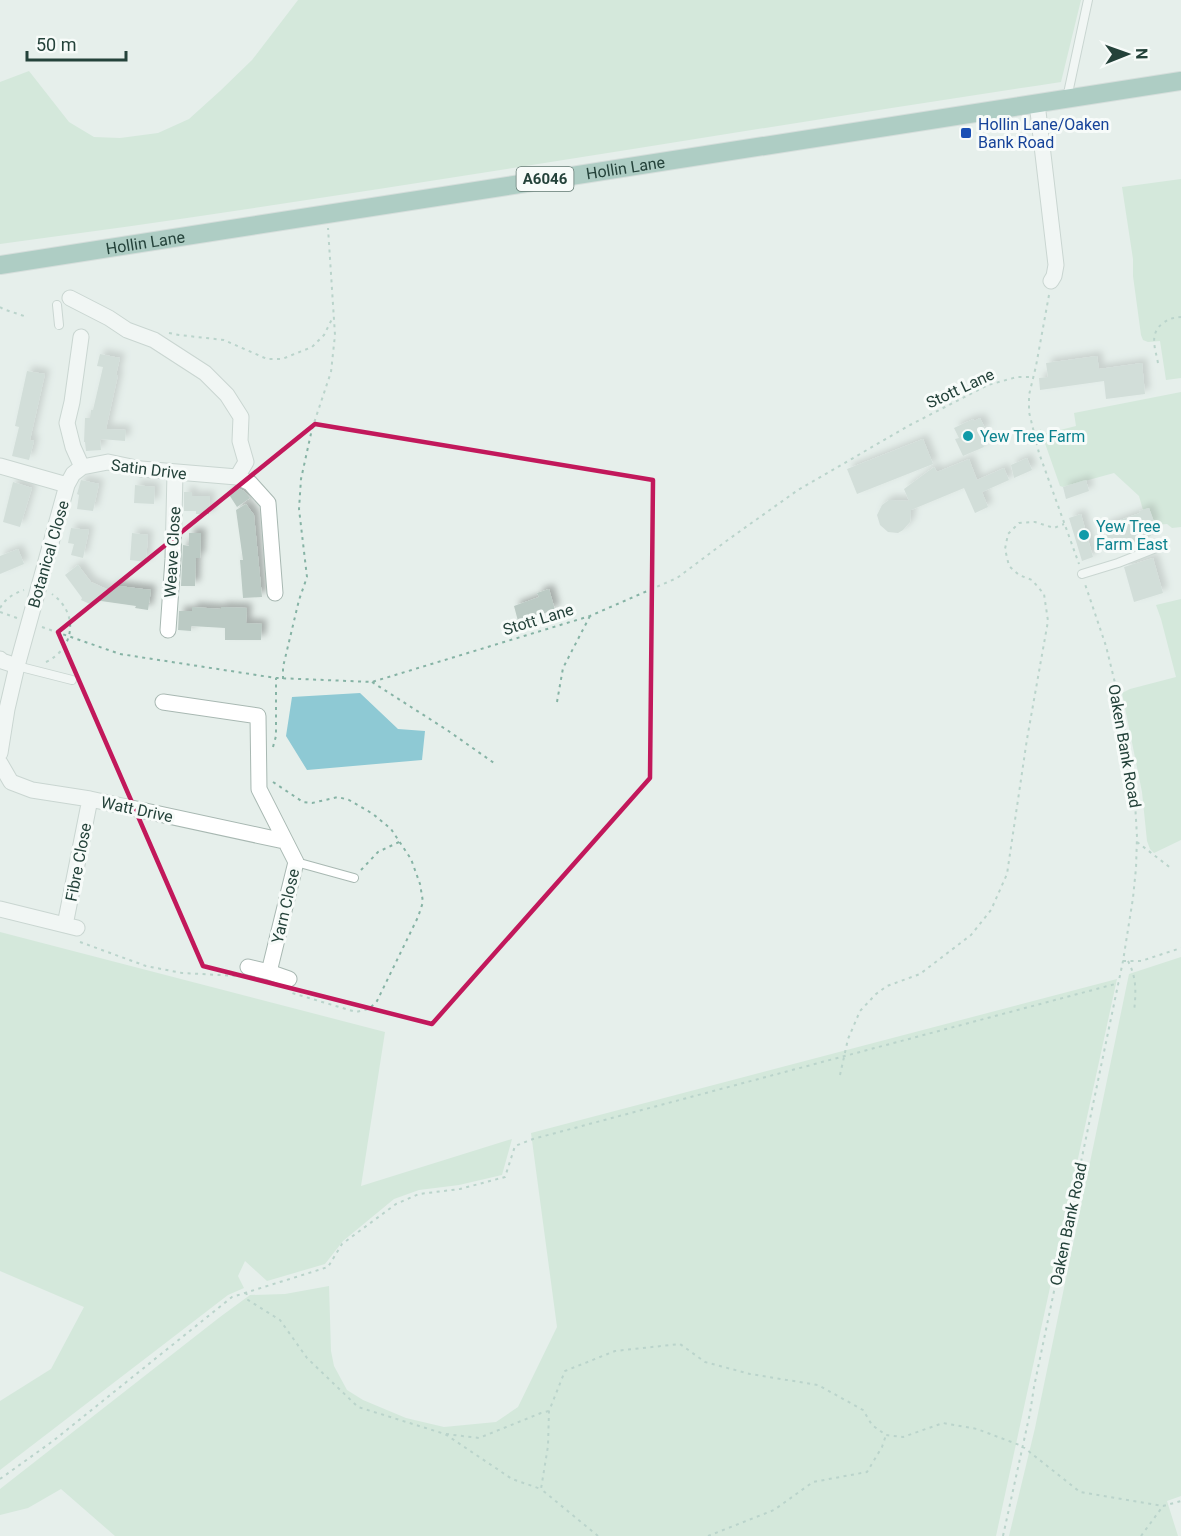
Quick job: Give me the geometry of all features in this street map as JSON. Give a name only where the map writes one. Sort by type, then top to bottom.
[{"type":"main road","name":"Hollin Lane","points":[[0,265],[1181,81]]},
{"type":"street","points":[[1037,103],[1056,265],[1051,281]]},
{"type":"street","points":[[63,301],[110,318],[127,330],[154,340],[205,373],[227,395],[241,417],[240,441],[246,462],[237,477],[250,483],[268,503],[280,557],[275,593]]},
{"type":"street","points":[[0,466],[67,485],[73,474],[82,467],[73,447],[67,423],[81,337]]},
{"type":"street","name":"Satin Drive","points":[[82,467],[108,462],[175,473],[237,477]]},
{"type":"street","name":"Weave Close","points":[[168,630],[173,559],[175,473]]},
{"type":"street","name":"Botanical Close","points":[[29,622],[67,485]]},
{"type":"street","points":[[0,753],[7,709],[29,622]]},
{"type":"street","points":[[0,659],[17,666]]},
{"type":"street","name":"Yarn Close","points":[[163,702],[258,716],[259,789],[296,862],[269,972]]},
{"type":"street","name":"Watt Drive","points":[[0,763],[11,782],[32,790],[90,799],[284,841]]},
{"type":"street","name":"Fibre Close","points":[[0,909],[71,926],[90,799]]},
{"type":"street","points":[[248,967],[288,979]]},
{"type":"lane","points":[[1066,98],[1088,0]]},
{"type":"lane","points":[[58,325],[63,301]]},
{"type":"lane","points":[[1082,574],[1161,546]]},
{"type":"lane","points":[[17,666],[72,680]]},
{"type":"lane","points":[[296,862],[354,878]]},
{"type":"path","points":[[283,679],[283,667],[307,576],[299,509],[301,479],[312,429],[330,372],[335,335],[328,228]]},
{"type":"path","name":"Oaken Bank Road","points":[[1003,1536],[1119,983],[1133,898],[1137,843],[1134,785],[1123,719],[1106,646],[1033,432],[1029,412],[1029,394],[1051,281]]},
{"type":"path","points":[[0,307],[24,316]]},
{"type":"path","points":[[168,332],[224,340],[267,359],[282,359],[312,347],[324,335],[334,315]]},
{"type":"path","points":[[1158,363],[1154,337],[1157,328],[1171,318],[1181,317]]},
{"type":"path","name":"Stott Lane","points":[[0,610],[120,654],[283,679],[372,682],[590,616],[677,578],[798,490],[910,425],[988,385],[1017,376],[1032,377]]},
{"type":"path","points":[[840,1075],[848,1038],[860,1011],[887,986],[920,974],[971,935],[991,910],[999,892],[1006,874],[1048,621],[1044,594],[1032,580],[1019,575],[1009,566],[1005,549],[1008,534],[1019,523],[1035,522],[1054,528],[1065,524]]},
{"type":"path","points":[[0,610],[5,601],[15,593],[26,589],[39,589],[58,598],[69,617],[69,636],[60,653],[45,663]]},
{"type":"path","points":[[556,702],[563,668],[590,616]]},
{"type":"path","points":[[372,682],[494,763]]},
{"type":"path","points":[[354,878],[378,852],[399,842]]},
{"type":"path","points":[[1137,843],[1172,869]]},
{"type":"path","points":[[71,926],[80,942],[146,966],[182,973],[240,976],[248,967]]},
{"type":"path","points":[[1123,961],[1141,961],[1181,948]]},
{"type":"path","points":[[1128,961],[1134,973],[1136,987],[1134,1011]]},
{"type":"path","points":[[0,1479],[53,1441],[232,1297],[328,1267],[342,1244],[396,1204],[419,1194],[460,1189],[506,1177],[515,1146],[533,1139],[1119,983]]},
{"type":"path","points":[[246,1292],[248,1300],[279,1320],[307,1358],[358,1407],[445,1434],[479,1438],[549,1411]]},
{"type":"path","points":[[541,1489],[548,1446],[549,1411],[565,1371],[615,1351],[680,1344],[705,1362],[750,1374],[818,1385],[863,1410],[872,1425],[886,1435],[903,1437],[943,1422],[977,1429],[1023,1446],[1080,1492],[1163,1506],[1181,1501]]},
{"type":"path","points":[[445,1434],[512,1479],[541,1489],[598,1536]]},
{"type":"path","points":[[708,1536],[774,1510],[813,1482],[867,1472],[882,1448],[886,1435]]},
{"type":"path","points":[[1141,1536],[1163,1506]]},
{"type":"highlighted area","points":[[315,424],[653,480],[650,778],[432,1024],[203,966],[58,632]]},
{"type":"green space","points":[[298,0],[1081,0],[1061,82],[398,186],[0,244],[0,82],[29,71],[69,122],[94,137],[120,138],[158,133],[189,119],[220,91],[252,60]]},
{"type":"green space","points":[[1181,179],[1181,378],[1166,380],[1160,341],[1148,342],[1143,340],[1141,335],[1122,187]]},
{"type":"green space","points":[[1181,392],[1181,527],[1172,528],[1167,524],[1155,525],[1149,508],[1143,510],[1139,496],[1114,473],[1060,486],[1040,429],[1048,433],[1076,426],[1074,413]]},
{"type":"green space","points":[[1181,599],[1181,840],[1154,853],[1147,841],[1142,792],[1122,693],[1176,677],[1156,605]]},
{"type":"green space","points":[[0,932],[385,1032],[361,1186],[512,1139],[502,1175],[459,1185],[419,1190],[394,1199],[343,1241],[325,1264],[267,1281],[245,1261],[238,1276],[244,1288],[228,1295],[0,1470],[0,1401],[51,1369],[84,1307],[0,1271]]},
{"type":"green space","points":[[1181,957],[1181,1496],[1167,1501],[1178,1536],[1009,1536],[1035,1428],[1129,974]]},
{"type":"green space","points":[[1117,979],[996,1536],[115,1536],[61,1489],[28,1508],[0,1515],[0,1489],[250,1295],[285,1294],[329,1286],[331,1351],[334,1366],[347,1390],[363,1400],[406,1418],[444,1427],[496,1422],[518,1407],[557,1327],[531,1133]]},
{"type":"water","points":[[360,693],[398,729],[425,731],[422,760],[307,770],[286,736],[292,697]]},
{"type":"building","points":[[100,354],[120,358],[106,429],[126,430],[125,441],[100,439],[101,450],[86,451],[85,418],[90,418],[91,410],[93,410],[103,367],[97,366]]},
{"type":"building","points":[[1097,356],[1099,369],[1142,363],[1145,394],[1106,399],[1104,381],[1040,390],[1039,378],[1048,377],[1046,363]]},
{"type":"building","points":[[27,371],[45,374],[30,440],[34,441],[29,460],[12,456],[19,427],[15,426]]},
{"type":"building","name":"Yew Tree Farm","points":[[980,418],[986,430],[978,433],[984,447],[963,456],[955,439],[959,438],[954,428]]},
{"type":"building","points":[[923,439],[933,464],[857,494],[847,469]]},
{"type":"building","points":[[1027,458],[1032,470],[1014,478],[1011,465]]},
{"type":"building","points":[[969,459],[977,480],[1004,468],[1009,480],[982,492],[988,507],[975,513],[964,488],[911,510],[910,522],[898,533],[888,532],[880,525],[877,515],[882,505],[889,500],[909,501],[904,489],[934,467],[937,472]]},
{"type":"building","points":[[81,480],[99,484],[93,511],[77,509],[79,495],[77,494]]},
{"type":"building","points":[[1086,480],[1089,491],[1066,499],[1063,487]]},
{"type":"building","points":[[13,482],[32,488],[20,527],[3,522]]},
{"type":"building","points":[[135,485],[155,487],[154,504],[134,503]]},
{"type":"building","points":[[236,487],[250,498],[237,507],[228,493]]},
{"type":"building","points":[[184,492],[192,492],[192,496],[210,496],[209,514],[184,511]]},
{"type":"building","points":[[246,504],[254,515],[262,597],[243,598],[240,560],[243,560],[236,510]]},
{"type":"building","points":[[1149,508],[1155,525],[1148,528],[1151,536],[1112,550],[1103,526]]},
{"type":"building","name":"Yew Tree Farm East","points":[[1081,514],[1093,557],[1082,561],[1069,518]]},
{"type":"building","points":[[71,528],[89,530],[83,558],[71,555],[74,544],[68,543]]},
{"type":"building","points":[[132,533],[148,535],[146,562],[130,560]]},
{"type":"building","points":[[189,533],[201,533],[200,558],[196,558],[195,586],[181,586],[183,545],[189,546]]},
{"type":"building","points":[[18,549],[24,564],[0,574],[0,556]]},
{"type":"building","points":[[1153,558],[1163,593],[1134,602],[1124,567]]},
{"type":"building","points":[[78,565],[91,582],[111,591],[111,585],[151,590],[148,610],[94,600],[92,605],[81,600],[82,598],[65,575]]},
{"type":"building","points":[[549,589],[555,610],[518,621],[514,606],[539,597],[537,593]]},
{"type":"building","points":[[192,607],[247,608],[246,623],[262,624],[261,640],[225,640],[225,628],[191,626],[191,631],[178,630],[179,611],[192,611]]},
{"type":"place","name":"Hollin Lane/Oaken Bank Road","points":[[966,133]]},
{"type":"place","name":"Yew Tree Farm","points":[[968,436]]},
{"type":"place","name":"Yew Tree Farm East","points":[[1084,535]]}]
